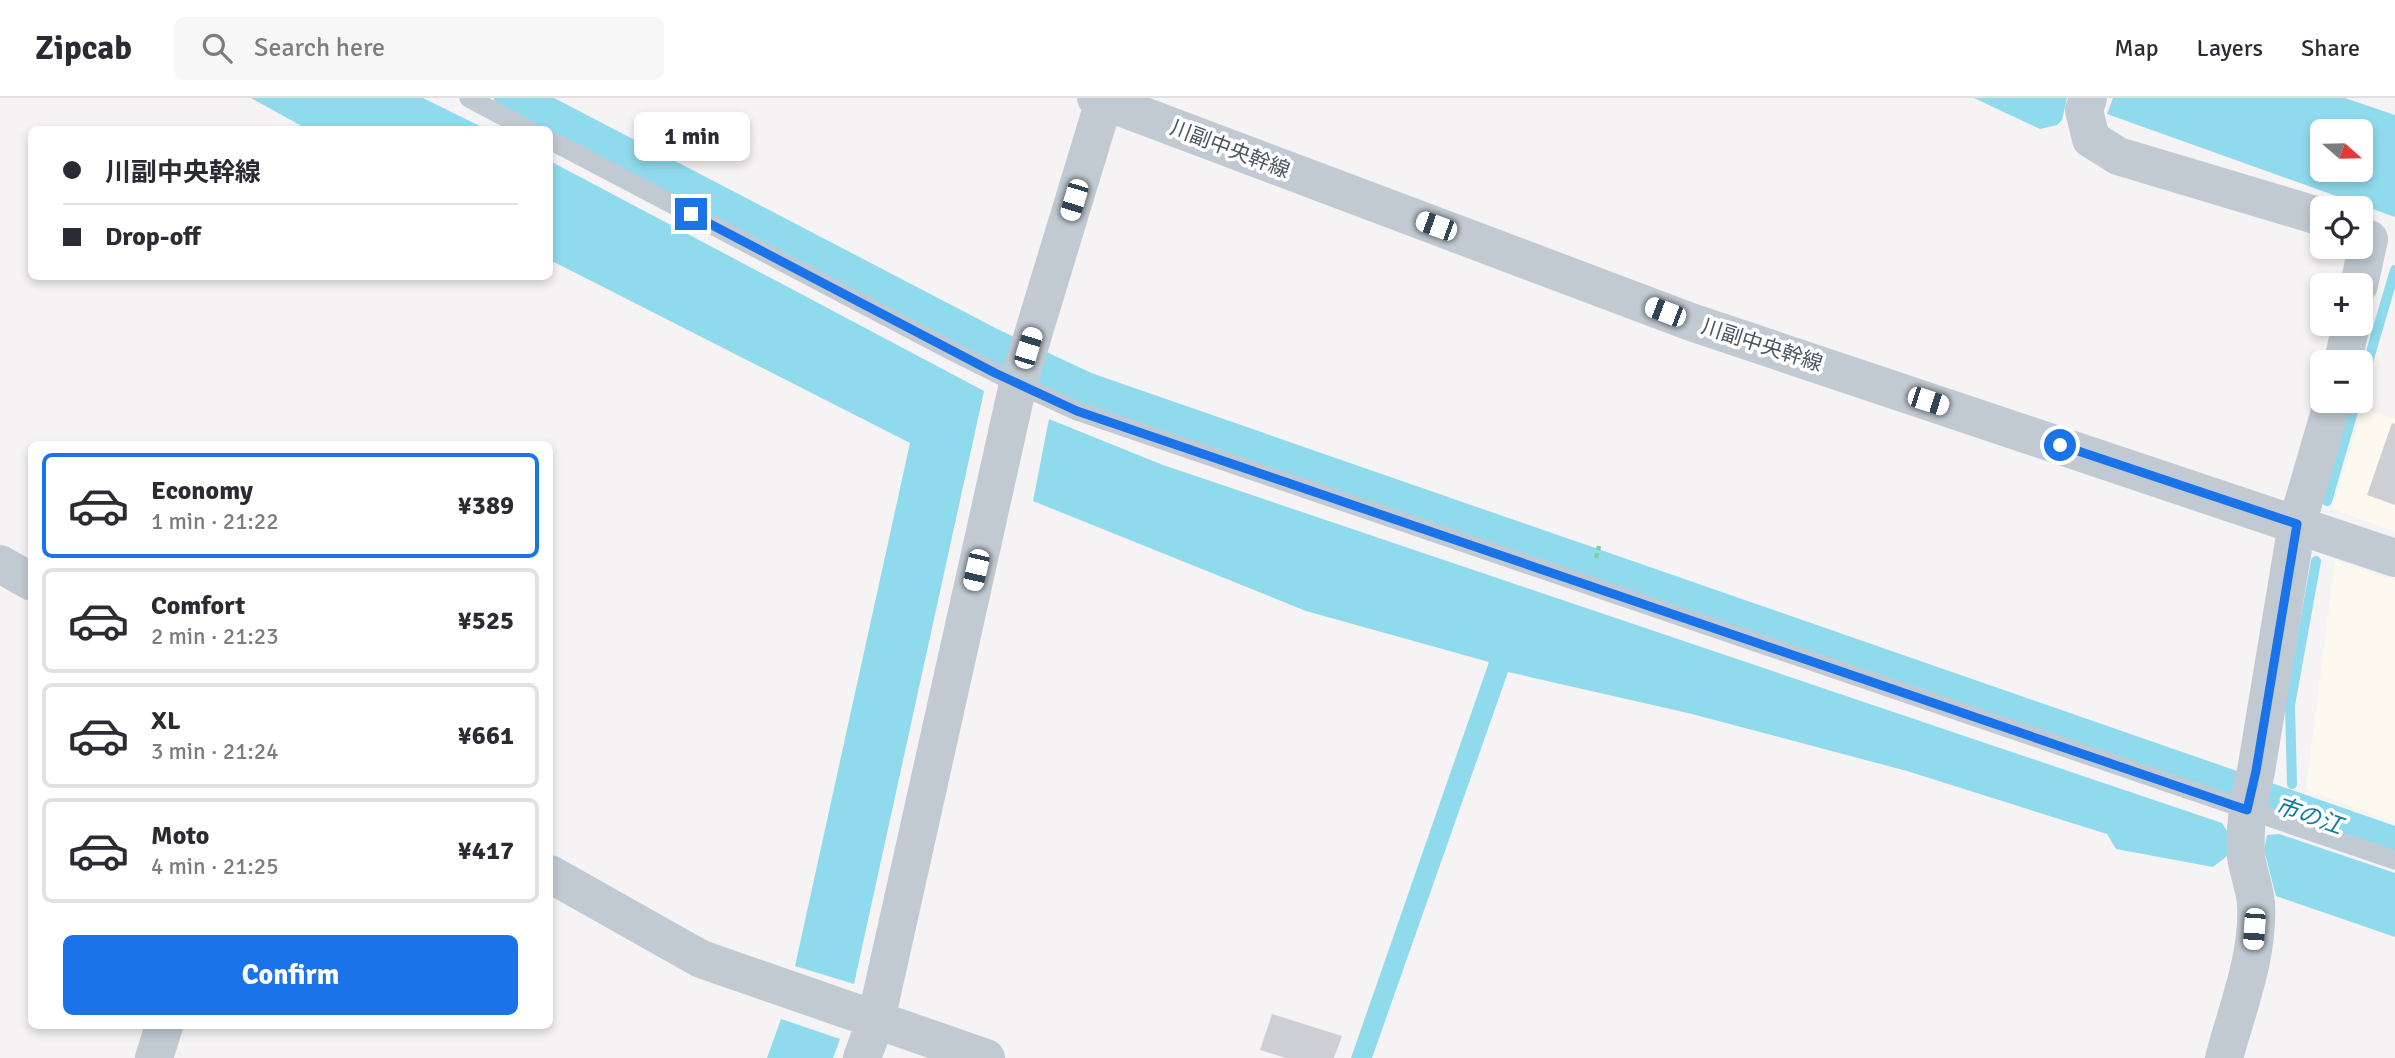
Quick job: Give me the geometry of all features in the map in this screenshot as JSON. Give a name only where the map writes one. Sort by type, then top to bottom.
[{"type":"street","points":[[2088,98],[2084,110],[2091,139],[2118,156],[2310,213]]},
{"type":"street","points":[[862,1058],[876,1020],[1018,384],[1102,99]]},
{"type":"street","name":"川副中央幹線","points":[[1102,99],[1691,322],[2395,558]]},
{"type":"street","points":[[2363,273],[2375,239]]},
{"type":"street","points":[[2224,1058],[2252,954],[2256,904],[2246,831],[2297,524],[2329,413]]},
{"type":"street","points":[[0,564],[28,580]]},
{"type":"street","points":[[553,876],[701,959],[986,1058]]},
{"type":"street","points":[[154,1058],[163,1029]]},
{"type":"lane","points":[[469,98],[522,126]]},
{"type":"lane","points":[[553,142],[1018,384],[1090,415],[2246,831],[2395,860]]},
{"type":"shaded area","points":[[2373,411],[2395,419],[2395,531],[2332,509],[2361,413]]},
{"type":"shaded area","points":[[2335,560],[2395,581],[2395,822],[2306,790]]},
{"type":"water","points":[[251,98],[423,98],[480,126],[302,126]]},
{"type":"water","points":[[1974,98],[2067,98],[2062,120],[2057,125],[2040,129]]},
{"type":"water","points":[[2113,98],[2345,98],[2395,115],[2395,217],[2373,209],[2373,196],[2336,196],[2107,114]]},
{"type":"water","points":[[553,163],[984,391],[854,984],[795,966],[910,443],[553,262]]},
{"type":"water","points":[[1049,419],[1163,465],[2222,823],[2227,831],[2227,856],[2213,867],[2116,849],[2107,834],[1907,771],[1688,713],[1508,672],[1372,1058],[1351,1058],[1489,662],[1306,611],[1033,501]]},
{"type":"water","points":[[2279,834],[2395,873],[2395,937],[2276,896],[2264,850],[2267,835]]},
{"type":"water","points":[[781,1019],[840,1039],[833,1058],[767,1058]]},
{"type":"building","points":[[2392,423],[2395,424],[2395,505],[2367,495]]},
{"type":"building","points":[[1272,1014],[1342,1036],[1334,1058],[1286,1058],[1260,1050]]},
{"type":"waterway","name":"市の江","points":[[513,98],[991,347],[1085,391],[2395,846]]},
{"type":"waterway","points":[[2372,350],[2395,270]]},
{"type":"waterway","points":[[2327,501],[2353,413]]},
{"type":"waterway","points":[[2292,784],[2290,705],[2316,561]]},
{"type":"route","points":[[691,214],[995,373],[1077,411],[2247,810],[2256,771],[2297,524],[2060,445]]}]
